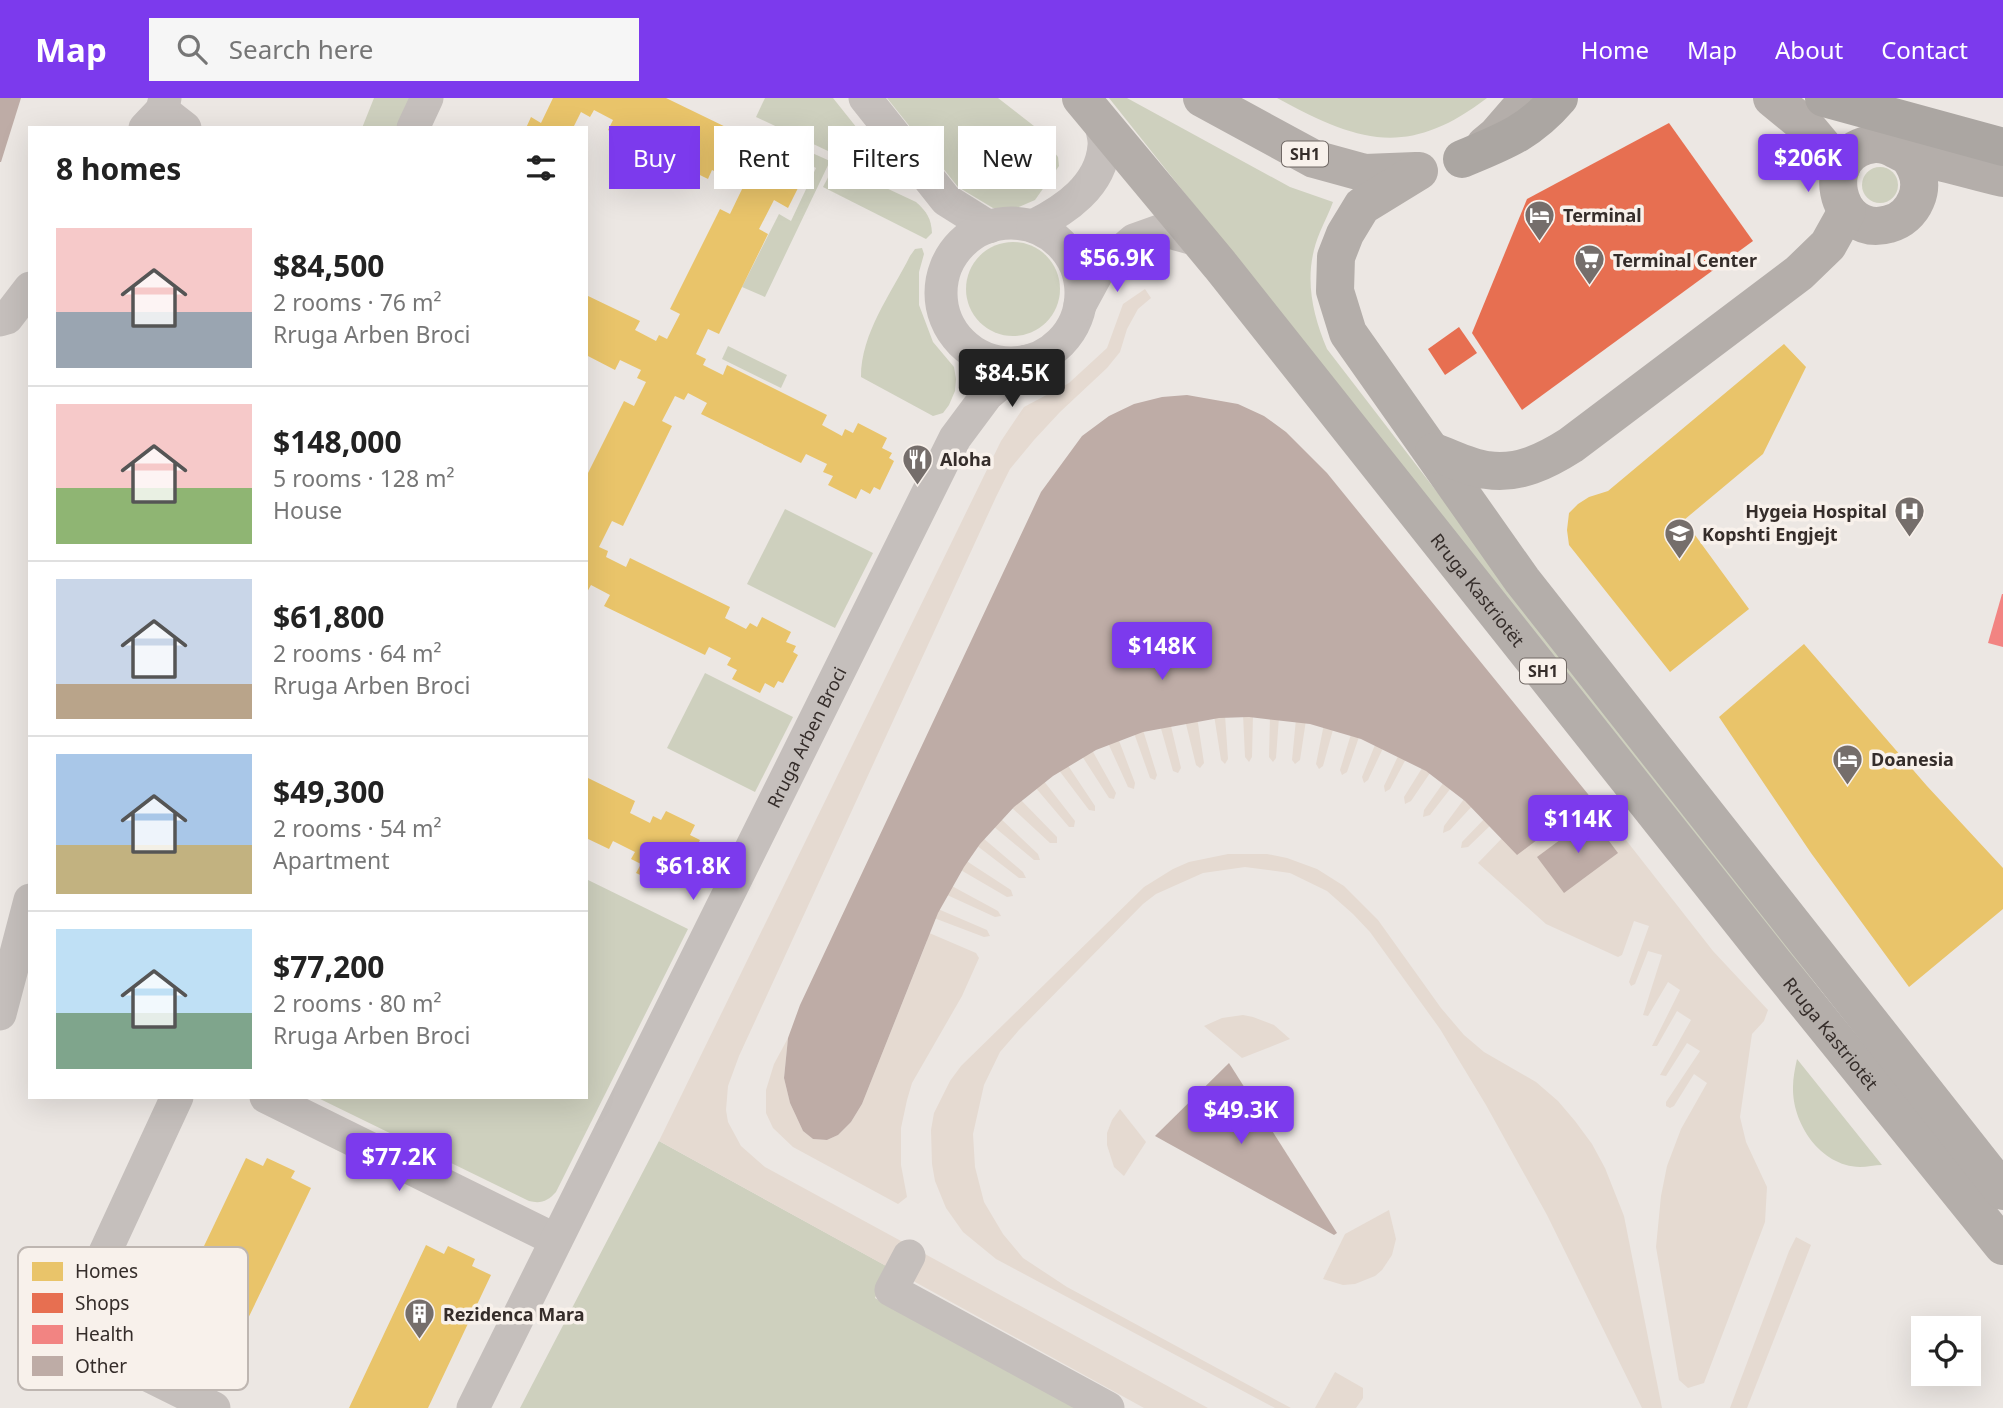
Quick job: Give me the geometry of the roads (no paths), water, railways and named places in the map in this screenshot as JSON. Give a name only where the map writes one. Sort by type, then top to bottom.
[{"type":"highway","points":[[1462,159],[1514,138],[1543,117],[1559,98]]},
{"type":"highway","points":[[1824,98],[2003,147]]},
{"type":"main road","name":"SH1","points":[[1202,98],[1314,159],[1365,173],[1419,171],[1462,159],[1497,135],[1529,98]]},
{"type":"main road","points":[[1772,98],[1806,126],[1841,168]]},
{"type":"main road","name":"Rruga Kastriotët","points":[[1090,108],[2003,1246]]},
{"type":"main road","points":[[1907,155],[1918,174],[1919,184],[1917,198],[1901,219],[1884,225],[1865,223],[1847,211],[1838,190],[1841,168],[1854,152],[1868,145],[1889,145],[1907,155],[2003,178]]},
{"type":"main road","name":"Rruga Kastriotët","points":[[1419,171],[1362,206],[1345,234],[1336,257],[1335,291],[1348,333],[1522,580],[2003,1191]]},
{"type":"main road","points":[[1917,198],[2003,178]]},
{"type":"main road","points":[[1434,452],[1487,470],[1530,467],[1550,458],[1799,273],[1828,245],[1847,211]]},
{"type":"street","points":[[414,126],[427,98]]},
{"type":"street","points":[[865,98],[946,200],[989,227]]},
{"type":"street","points":[[1034,226],[1059,213],[1089,186],[1101,167],[1104,144],[1090,108]]},
{"type":"street","name":"Rruga Arben Broci","points":[[946,200],[946,267]]},
{"type":"street","name":"Rruga Arben Broci","points":[[964,424],[966,359],[942,306],[941,286],[946,267],[956,249],[971,235],[989,227],[1012,223],[1034,226]]},
{"type":"street","points":[[1034,226],[1051,235],[1071,257],[1081,285],[1080,306]]},
{"type":"street","name":"Rruga Arben Broci","points":[[473,1408],[955,438],[987,395],[1027,361],[1046,354],[1062,341],[1074,325],[1080,306],[1099,270],[1134,240],[1162,230],[1198,240]]},
{"type":"street","points":[[0,320],[7,318],[28,291]]},
{"type":"street","points":[[960,341],[979,356],[1003,363],[1027,361]]},
{"type":"street","points":[[0,1014],[28,908]]},
{"type":"street","points":[[107,1247],[176,1099]]},
{"type":"street","points":[[270,1099],[556,1240]]},
{"type":"street","points":[[909,1256],[891,1290],[1108,1408]]},
{"type":"street","points":[[177,1390],[214,1408]]},
{"type":"place","name":"Terminal","points":[[1540,242]]},
{"type":"place","name":"Terminal Center","points":[[1590,287]]},
{"type":"place","name":"Aloha","points":[[917,486]]},
{"type":"place","name":"Hygeia Hospital","points":[[1910,538]]},
{"type":"place","name":"Kopshti Engjejt","points":[[1679,561]]},
{"type":"place","name":"Doanesia","points":[[1848,786]]},
{"type":"place","name":"Rezidenca Mara","points":[[420,1341]]}]
